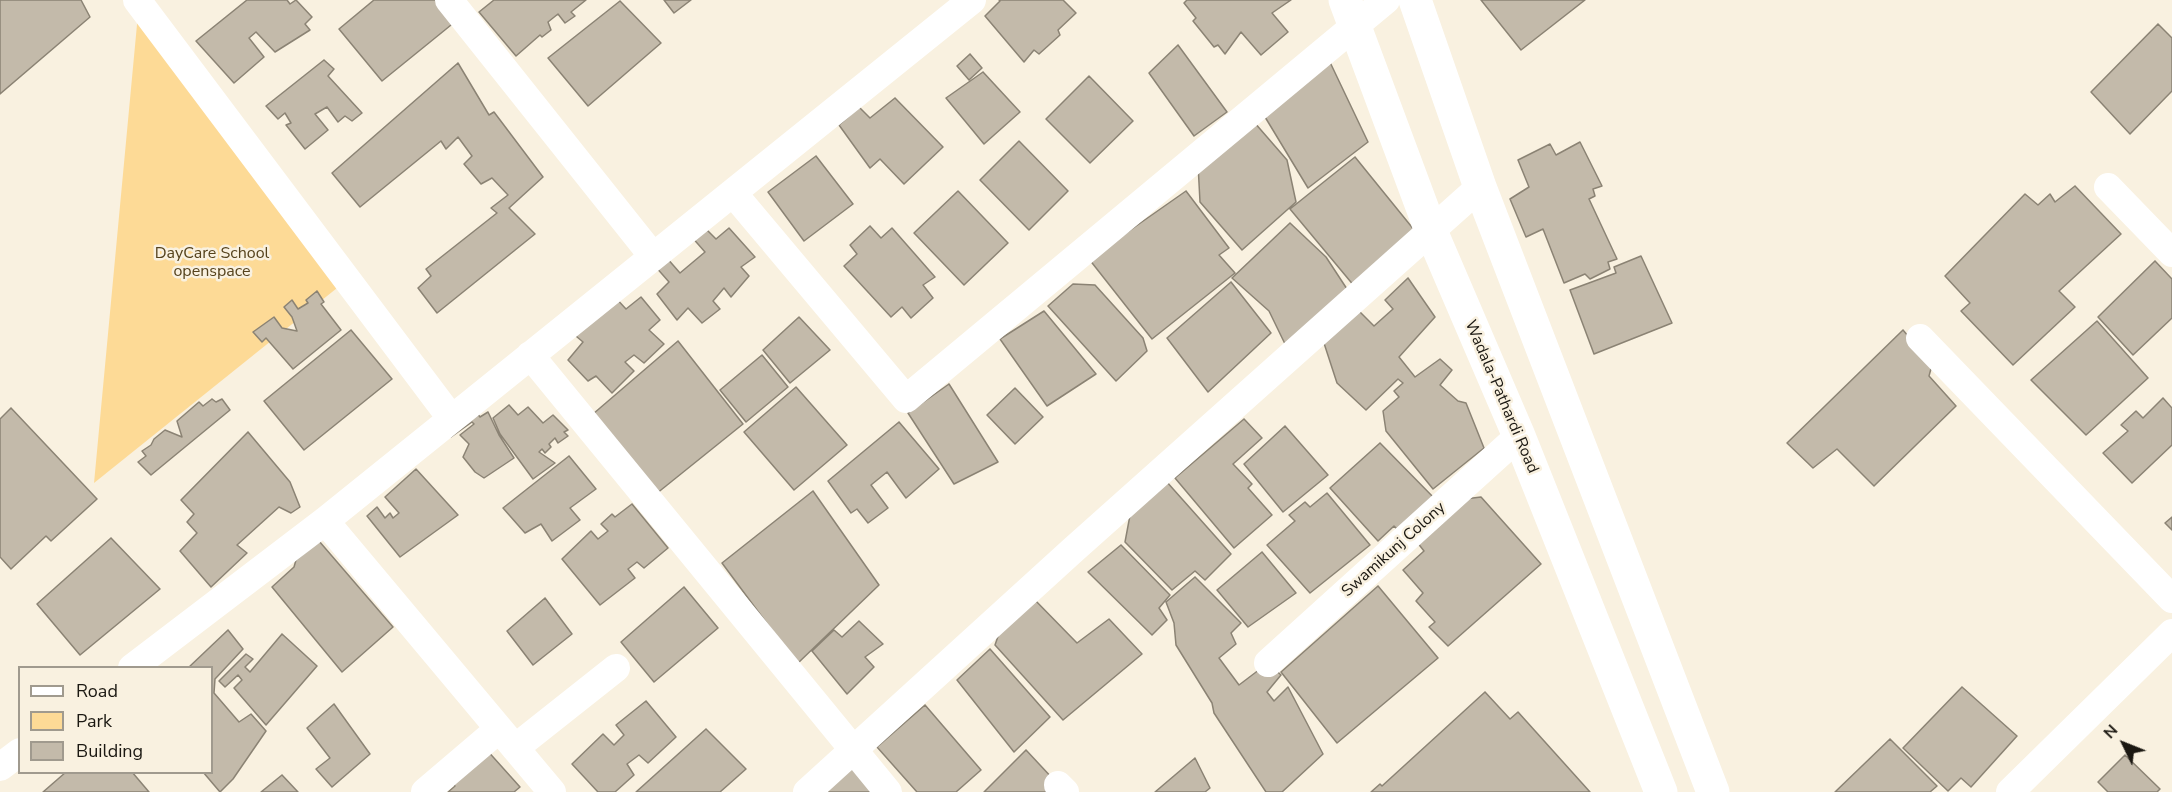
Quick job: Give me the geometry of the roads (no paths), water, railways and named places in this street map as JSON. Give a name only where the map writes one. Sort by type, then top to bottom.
[{"type":"main road","points":[[1415,0],[1480,187],[1713,792]]},
{"type":"main road","name":"Wadala-Pathardi Road","points":[[1350,12],[1431,231],[1519,436],[1661,792]]},
{"type":"street","points":[[137,0],[452,418]]},
{"type":"street","points":[[449,0],[652,255]]},
{"type":"street","points":[[135,666],[325,521],[652,255],[734,193],[972,0]]},
{"type":"street","points":[[734,193],[906,399],[1350,12],[1386,0]]},
{"type":"street","points":[[807,792],[1082,542],[1480,187]]},
{"type":"street","points":[[2108,187],[2172,253]]},
{"type":"street","points":[[1920,338],[2172,599]]},
{"type":"street","points":[[530,355],[888,792]]},
{"type":"street","name":"Swamikunj Colony","points":[[1268,663],[1519,436]]},
{"type":"street","points":[[325,521],[552,792]]},
{"type":"street","points":[[2010,792],[2172,633]]},
{"type":"street","points":[[425,792],[616,668]]},
{"type":"street","points":[[0,766],[18,753]]},
{"type":"park label","name":"DayCare School openspace","points":[[212,263]]}]
